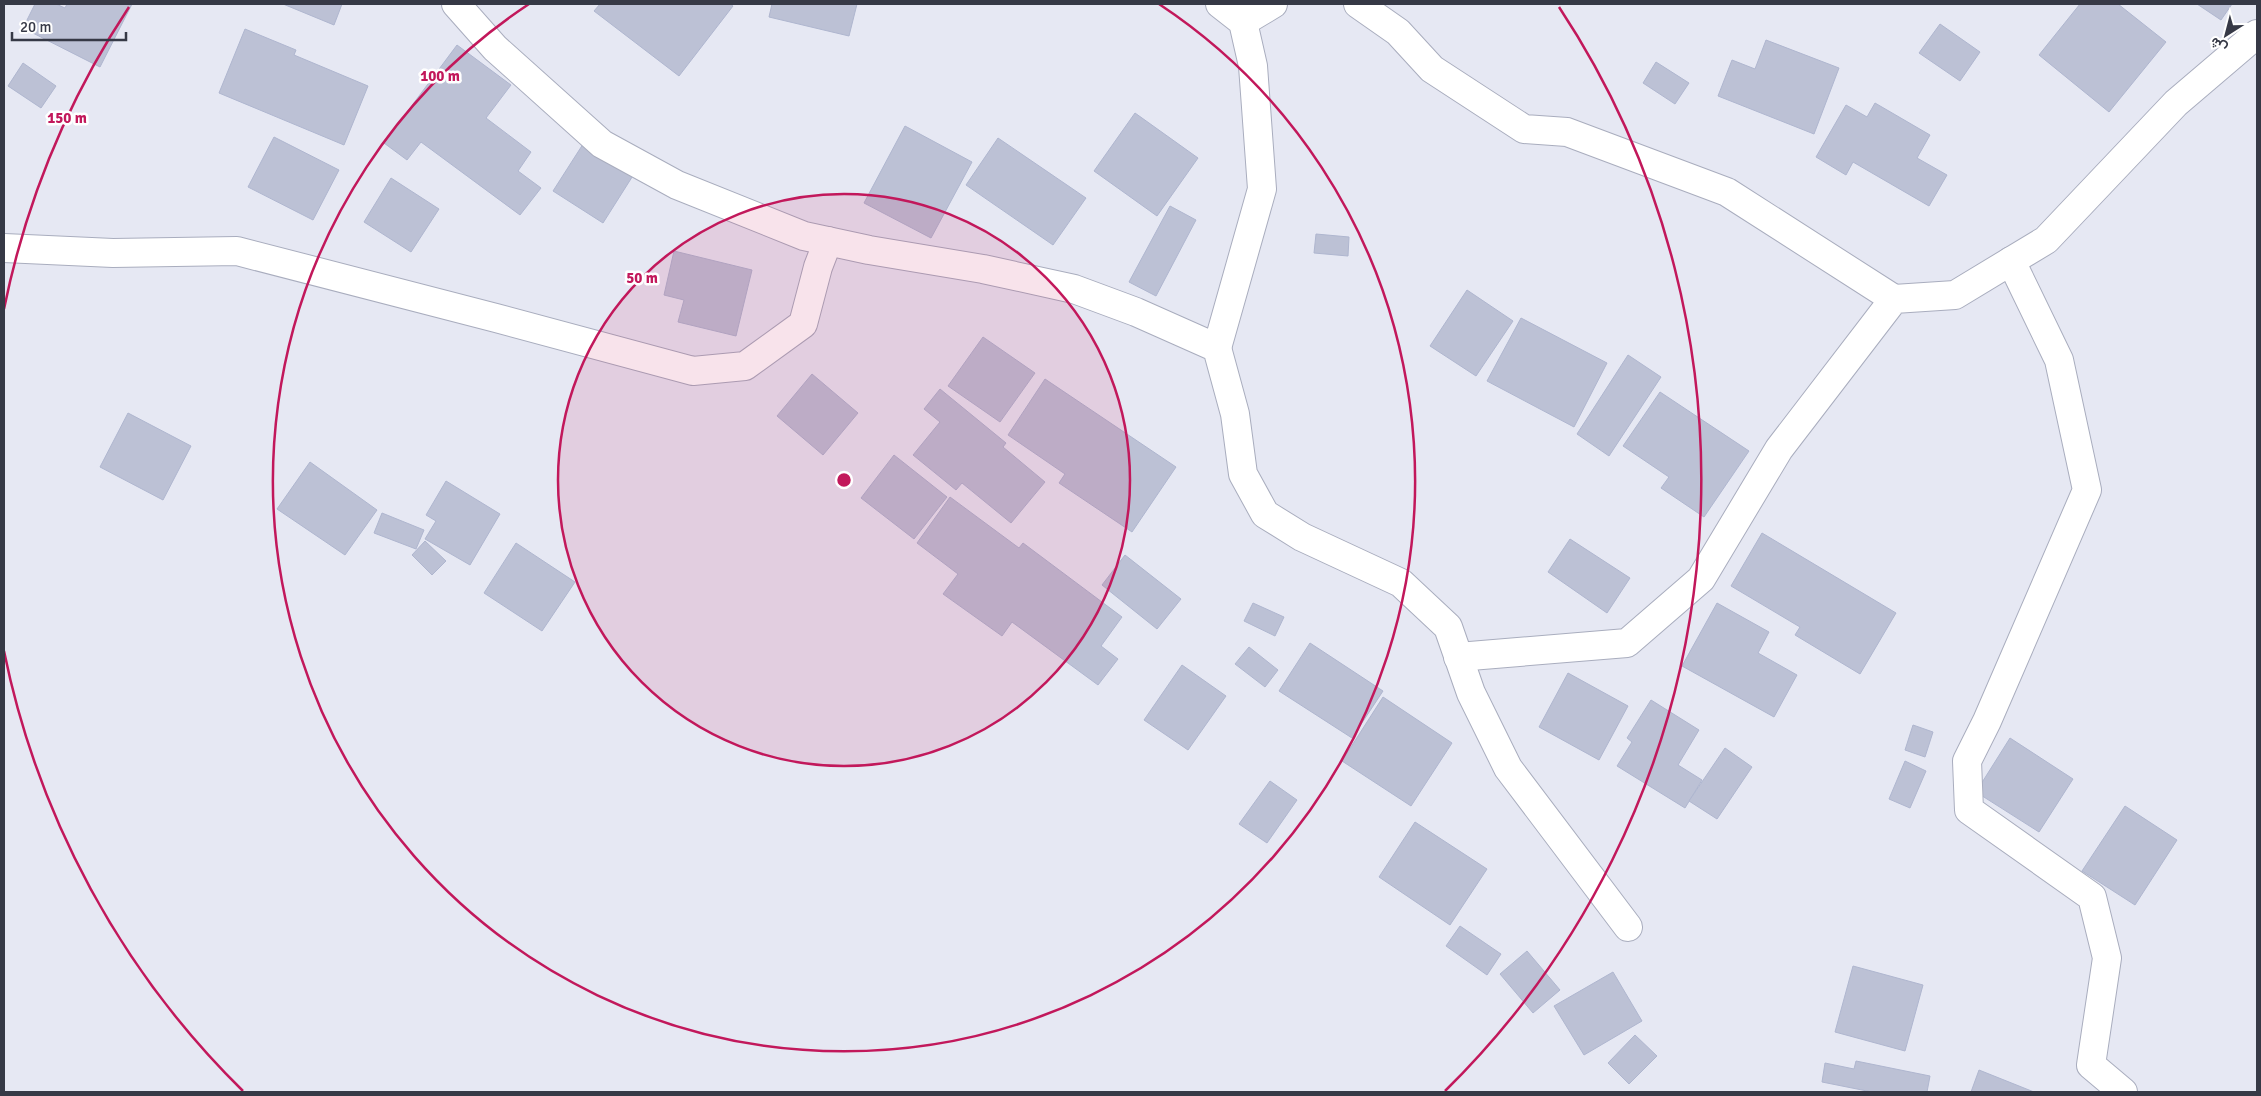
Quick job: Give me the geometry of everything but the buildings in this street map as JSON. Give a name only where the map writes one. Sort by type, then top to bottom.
[{"type":"street","points":[[456,4],[495,48],[602,144],[677,185],[804,236],[869,250],[983,269],[1074,289],[1136,312],[1217,348]]},
{"type":"street","points":[[1220,4],[1243,22],[1253,66],[1262,189],[1217,348],[1236,414],[1242,474],[1265,514],[1302,537],[1402,583],[1448,627],[1471,693],[1508,768],[1628,926]]},
{"type":"street","points":[[1243,22],[1273,4]]},
{"type":"street","points":[[1358,4],[1398,32],[1432,70],[1524,129],[1567,132],[1727,192],[1894,300],[1955,295],[2046,240],[2176,104],[2257,34]]},
{"type":"street","points":[[4,248],[112,253],[236,251],[496,318],[693,372],[744,366],[803,324],[818,267],[828,241]]},
{"type":"street","points":[[2011,261],[2059,360],[2087,490],[1987,721],[1967,761],[1969,810],[2092,897],[2107,958],[2090,1065],[2123,1092]]},
{"type":"street","points":[[1458,657],[1627,643],[1701,579],[1779,449],[1894,300]]}]
